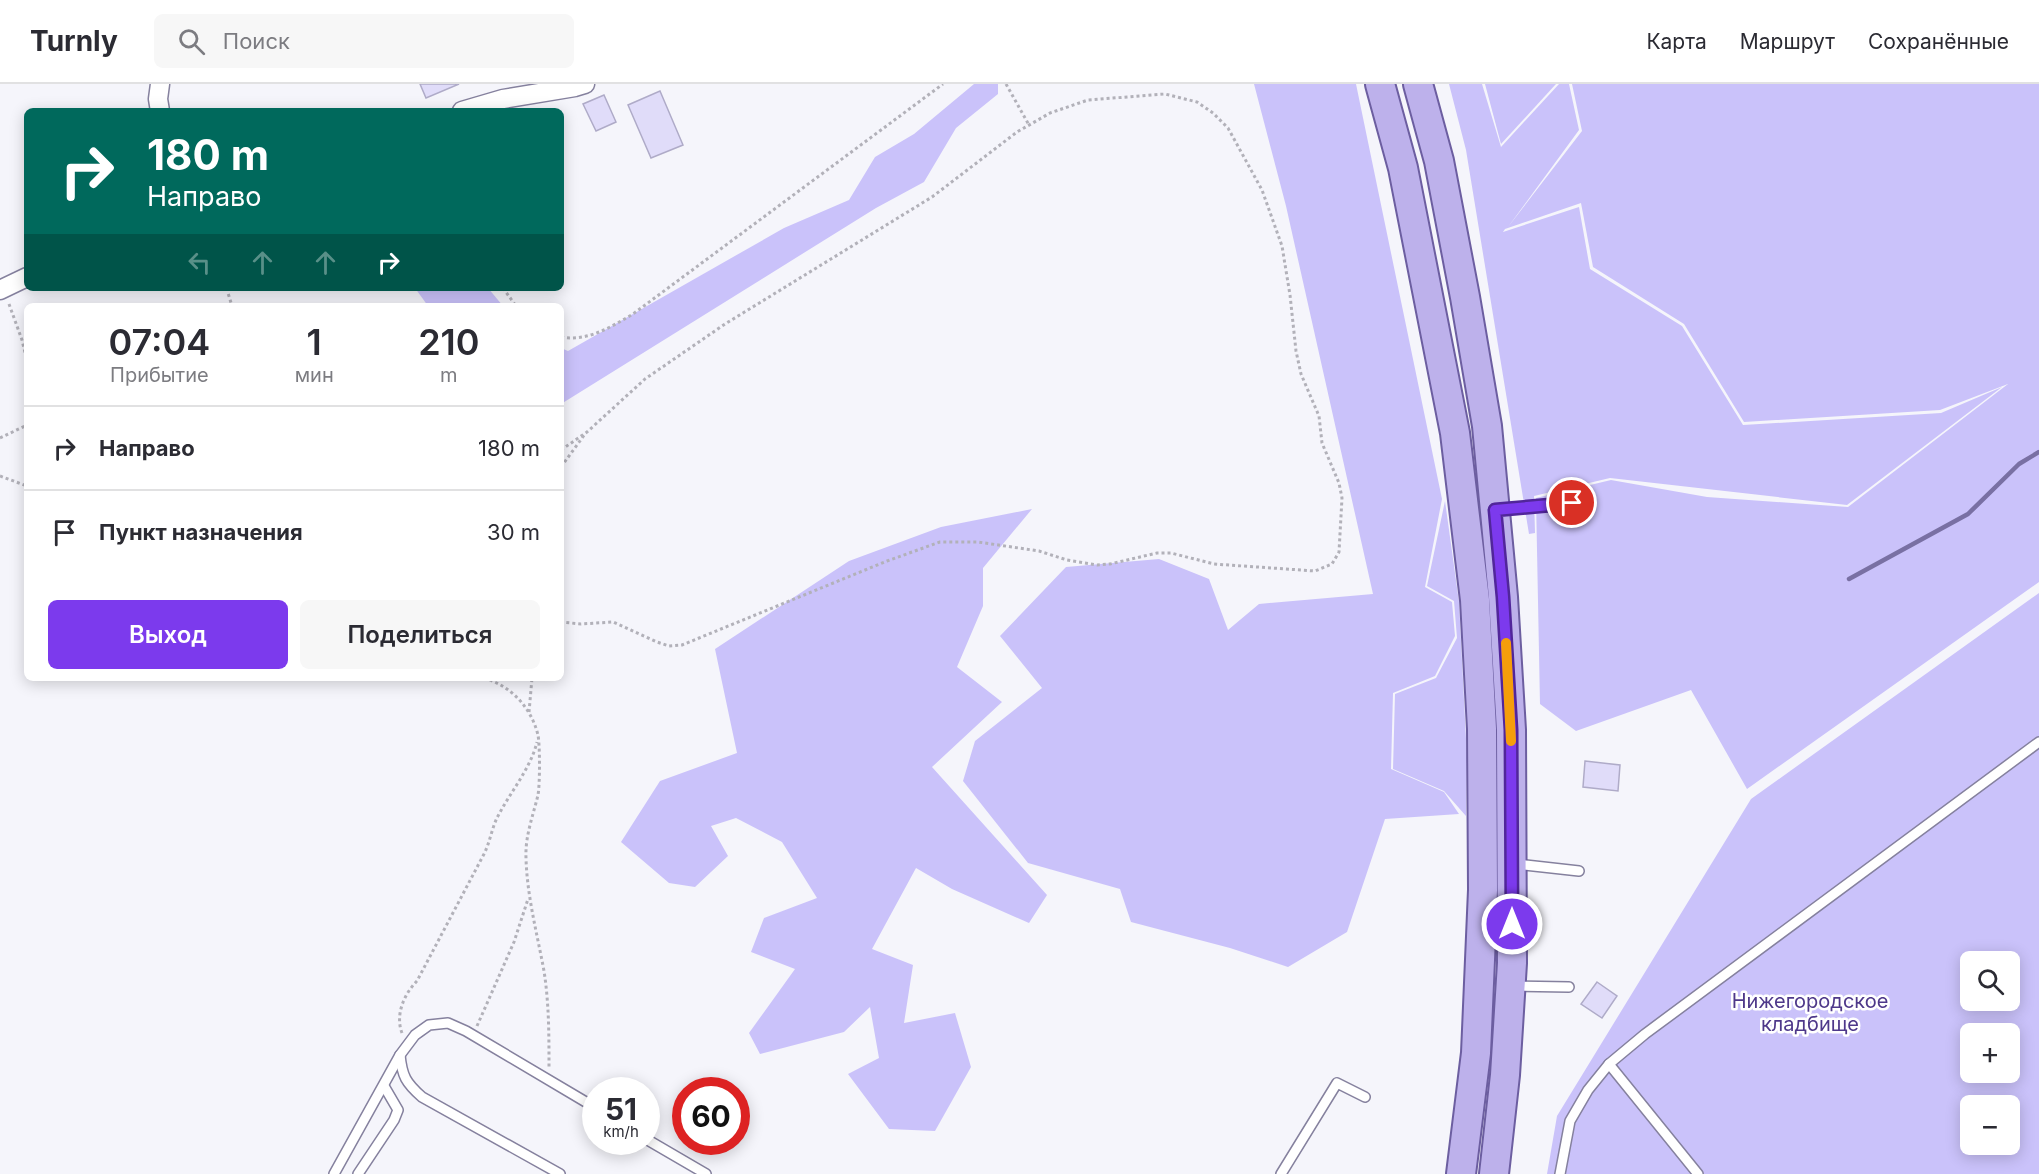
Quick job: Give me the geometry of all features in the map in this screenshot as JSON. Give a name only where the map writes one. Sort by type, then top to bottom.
[{"type":"main road","points":[[1380,84],[1403,168],[1453,422],[1476,600],[1482,729],[1483,890],[1476,1053],[1461,1174]]},
{"type":"main road","points":[[1418,84],[1439,161],[1487,426],[1503,597],[1511,730],[1511,986],[1505,1075],[1494,1174]]},
{"type":"street","points":[[160,84],[160,108]]},
{"type":"street","points":[[472,108],[503,99],[585,84]]},
{"type":"street","points":[[2,290],[24,279]]},
{"type":"lane","points":[[1495,510],[1572,503]]},
{"type":"lane","points":[[1560,1174],[1569,1121],[1588,1090],[1609,1064],[1645,1034],[2039,742]]},
{"type":"lane","points":[[1512,864],[1579,871]]},
{"type":"lane","points":[[1511,986],[1569,987]]},
{"type":"lane","points":[[334,1174],[400,1055],[415,1035],[429,1026],[448,1023],[473,1035],[582,1100]]},
{"type":"lane","points":[[400,1055],[401,1071],[409,1086],[422,1097],[560,1174]]},
{"type":"lane","points":[[1609,1064],[1698,1174]]},
{"type":"lane","points":[[1281,1174],[1337,1083],[1365,1097]]},
{"type":"lane","points":[[358,1174],[394,1120],[398,1110],[384,1086]]},
{"type":"lane","points":[[660,1147],[706,1174]]},
{"type":"path","points":[[564,337],[577,338],[593,334],[633,314],[943,84]]},
{"type":"path","points":[[1006,84],[1029,125]]},
{"type":"path","points":[[564,448],[587,432],[645,379],[725,324],[932,197],[1017,132],[1050,113],[1088,100],[1165,94],[1197,102],[1213,113],[1228,128],[1262,190],[1282,246],[1299,362],[1319,416],[1322,443],[1339,483],[1342,498],[1339,552],[1332,564],[1315,571],[1214,564],[1171,553],[1157,553],[1097,565],[1066,560],[1039,551],[978,542],[940,542],[887,561],[682,645],[669,646],[657,642],[614,622],[581,624],[564,622]]},
{"type":"path","points":[[2,290],[24,348]]},
{"type":"path","points":[[504,291],[514,303]]},
{"type":"path","points":[[0,438],[24,426]]},
{"type":"path","points":[[564,463],[587,432]]},
{"type":"path","points":[[0,476],[24,485]]},
{"type":"path","points":[[495,681],[514,692],[529,714],[538,736],[539,791],[526,842],[529,897],[544,973],[549,1017],[550,1081]]},
{"type":"path","points":[[529,714],[533,681]]},
{"type":"path","points":[[408,1046],[400,1029],[402,1002],[417,981],[488,847],[495,821],[533,757],[538,736]]},
{"type":"path","points":[[473,1035],[514,942],[529,897]]},
{"type":"green space","points":[[974,84],[998,84],[998,94],[956,128],[924,182],[876,208],[564,402],[564,349],[568,351],[784,228],[849,200],[875,157],[914,134]]},
{"type":"green space","points":[[1254,84],[1356,84],[1442,499],[1425,587],[1452,602],[1455,636],[1435,676],[1393,693],[1391,769],[1444,792],[1459,814],[1385,819],[1347,932],[1288,967],[1230,948],[1131,922],[1120,889],[1028,863],[963,781],[975,741],[1042,688],[1000,636],[1066,567],[1159,559],[1209,579],[1228,630],[1259,604],[1373,594],[1286,206]]},
{"type":"green space","points":[[1449,84],[1482,84],[1501,147],[1559,84],[1569,84],[1579,130],[1508,227],[1582,131],[1572,84],[2039,84],[2039,582],[1747,789],[1691,690],[1576,731],[1540,704],[1536,498],[1611,480],[1707,497],[1848,507],[2008,384],[1940,410],[1744,422],[1684,324],[1593,267],[1581,203],[1505,229],[1503,232],[1579,207],[1590,269],[1682,326],[1743,425],[1941,413],[2002,387],[1847,505],[1610,478],[1534,496],[1535,533],[1529,534],[1466,150]]},
{"type":"green space","points":[[1485,84],[1556,84],[1501,144]]},
{"type":"green space","points":[[417,291],[490,291],[500,303],[426,303]]},
{"type":"green space","points":[[1445,501],[1459,602],[1467,758],[1466,816],[1444,791],[1393,769],[1395,694],[1436,678],[1457,638],[1454,601],[1427,586]]},
{"type":"green space","points":[[1032,509],[983,568],[983,606],[957,667],[1002,702],[932,767],[1047,895],[1029,923],[952,889],[916,868],[872,949],[913,965],[904,1023],[955,1013],[971,1067],[935,1131],[889,1129],[848,1074],[879,1058],[870,1007],[844,1032],[760,1054],[749,1033],[795,969],[751,952],[764,918],[817,898],[782,842],[736,818],[711,826],[728,856],[695,887],[669,883],[621,842],[660,781],[737,753],[715,649],[849,561],[941,527]]},
{"type":"green space","name":"Нижегородское кладбище","points":[[2039,593],[2039,1174],[1547,1174],[1557,1116],[1751,799]]},
{"type":"building","points":[[420,84],[459,84],[426,98]]},
{"type":"building","points":[[660,91],[683,145],[651,158],[628,105]]},
{"type":"building","points":[[604,95],[616,122],[596,131],[583,104]]},
{"type":"building","points":[[1585,761],[1620,765],[1618,791],[1583,787]]},
{"type":"building","points":[[1597,982],[1617,996],[1602,1018],[1581,1004]]},
{"type":"waterway","points":[[1849,579],[1968,514],[2019,464],[2039,452]]},
{"type":"slow traffic","points":[[1506,643],[1511,741]]},
{"type":"route","points":[[1512,924],[1511,730],[1495,510],[1572,503]]}]
